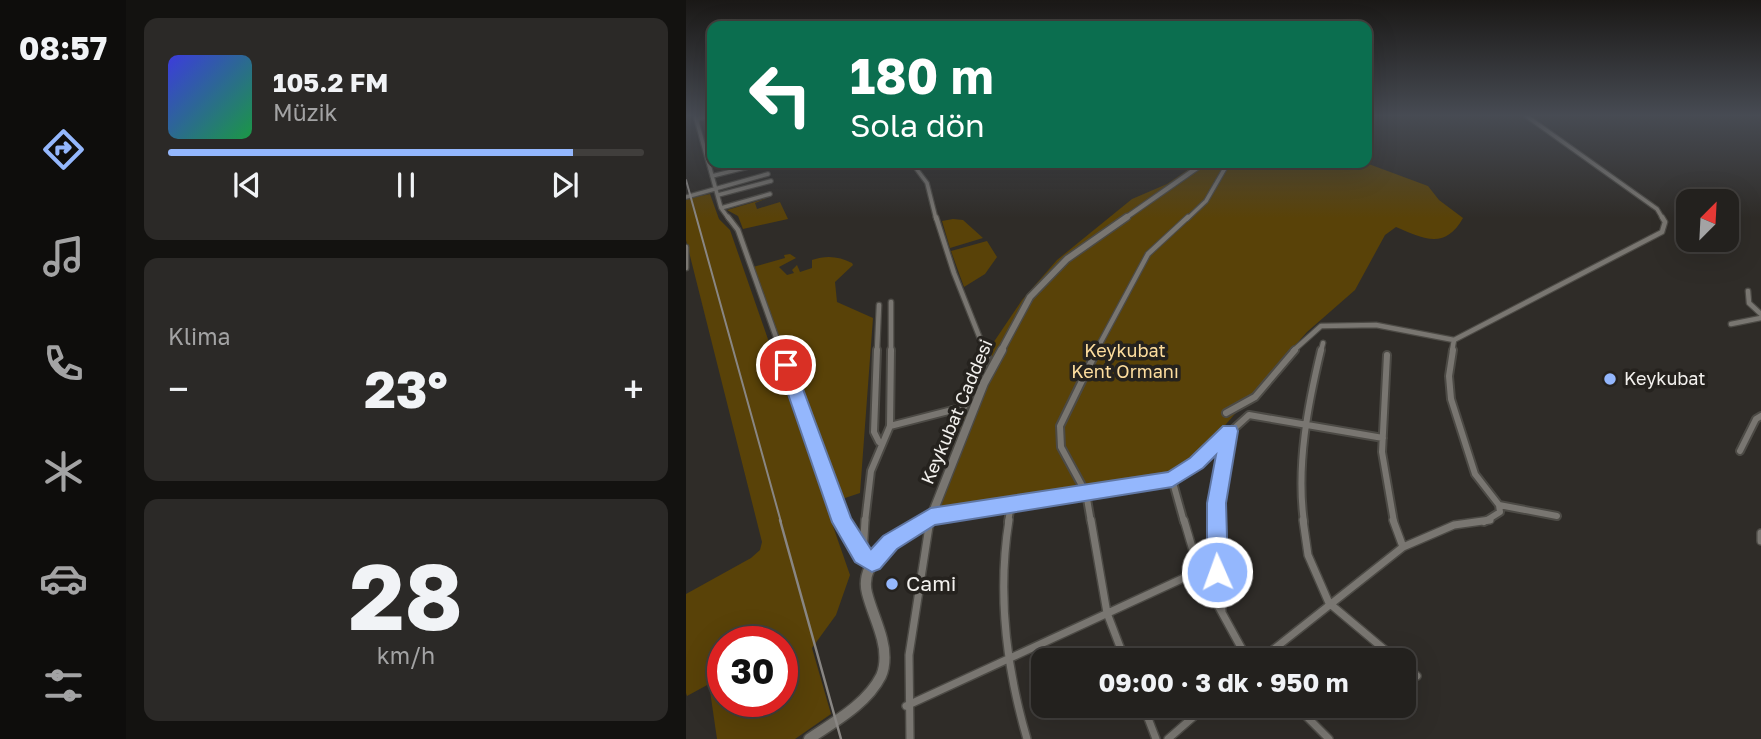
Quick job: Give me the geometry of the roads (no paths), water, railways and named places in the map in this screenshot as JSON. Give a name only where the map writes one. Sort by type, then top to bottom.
[{"type":"street","points":[[1226,412],[1243,407],[1258,396],[1298,346],[1321,326],[1376,325],[1454,340],[1648,240],[1665,227],[1662,214],[1647,200],[1574,149]]},
{"type":"street","points":[[710,168],[722,208],[738,230],[842,522],[863,555],[872,562]]},
{"type":"street","points":[[712,176],[744,168]]},
{"type":"street","points":[[686,196],[772,181],[766,168]]},
{"type":"street","points":[[918,168],[923,172],[932,191],[937,222],[987,357],[964,407]]},
{"type":"street","name":"Keykubat Caddesi","points":[[931,517],[976,403],[1014,321],[1043,282],[1067,259],[1197,168]]},
{"type":"street","points":[[1120,648],[1107,613],[1086,493],[1060,444],[1060,426],[1066,408],[1148,254],[1206,201],[1225,168]]},
{"type":"street","points":[[716,190],[768,174]]},
{"type":"street","points":[[722,208],[769,194]]},
{"type":"street","points":[[686,248],[686,268]]},
{"type":"street","points":[[1731,324],[1761,316],[1748,302],[1748,291]]},
{"type":"street","points":[[863,555],[866,512],[879,442],[890,426],[891,302]]},
{"type":"street","points":[[879,305],[874,432],[879,442]]},
{"type":"street","points":[[1275,648],[1403,547],[1454,525],[1493,520],[1500,512],[1499,505],[1475,474],[1451,399],[1449,376],[1454,340]]},
{"type":"street","points":[[1323,343],[1315,366],[1301,501],[1308,555],[1329,603],[1383,648]]},
{"type":"street","points":[[1387,355],[1382,393],[1384,487],[1403,547]]},
{"type":"street","points":[[890,426],[976,403]]},
{"type":"street","points":[[809,739],[856,706],[871,690],[884,669],[886,657],[882,635],[865,586],[872,562],[890,542],[931,517],[1172,479],[1196,463],[1229,431],[1251,415],[1383,438]]},
{"type":"street","points":[[1740,451],[1756,419],[1761,416]]},
{"type":"street","points":[[1222,616],[1216,519],[1220,472],[1229,431]]},
{"type":"street","points":[[1172,479],[1199,571],[1241,648]]},
{"type":"street","points":[[1011,505],[1003,576],[1008,660],[1027,739]]},
{"type":"street","points":[[1499,505],[1557,516]]},
{"type":"street","points":[[910,739],[906,706],[914,616],[931,517]]},
{"type":"street","points":[[1761,533],[1761,541]]},
{"type":"street","points":[[906,706],[1199,571]]},
{"type":"street","points":[[1148,718],[1156,739]]},
{"type":"street","points":[[1168,739],[1192,718]]},
{"type":"street","points":[[1308,718],[1329,739]]},
{"type":"railway","points":[[686,180],[781,522]]},
{"type":"railway","points":[[780,520],[841,739]]},
{"type":"place","name":"Keykubat","points":[[1610,379]]},
{"type":"place","name":"Cami","points":[[892,584]]},
{"type":"park label","name":"Keykubat Kent Ormanı","points":[[1125,361]]}]
